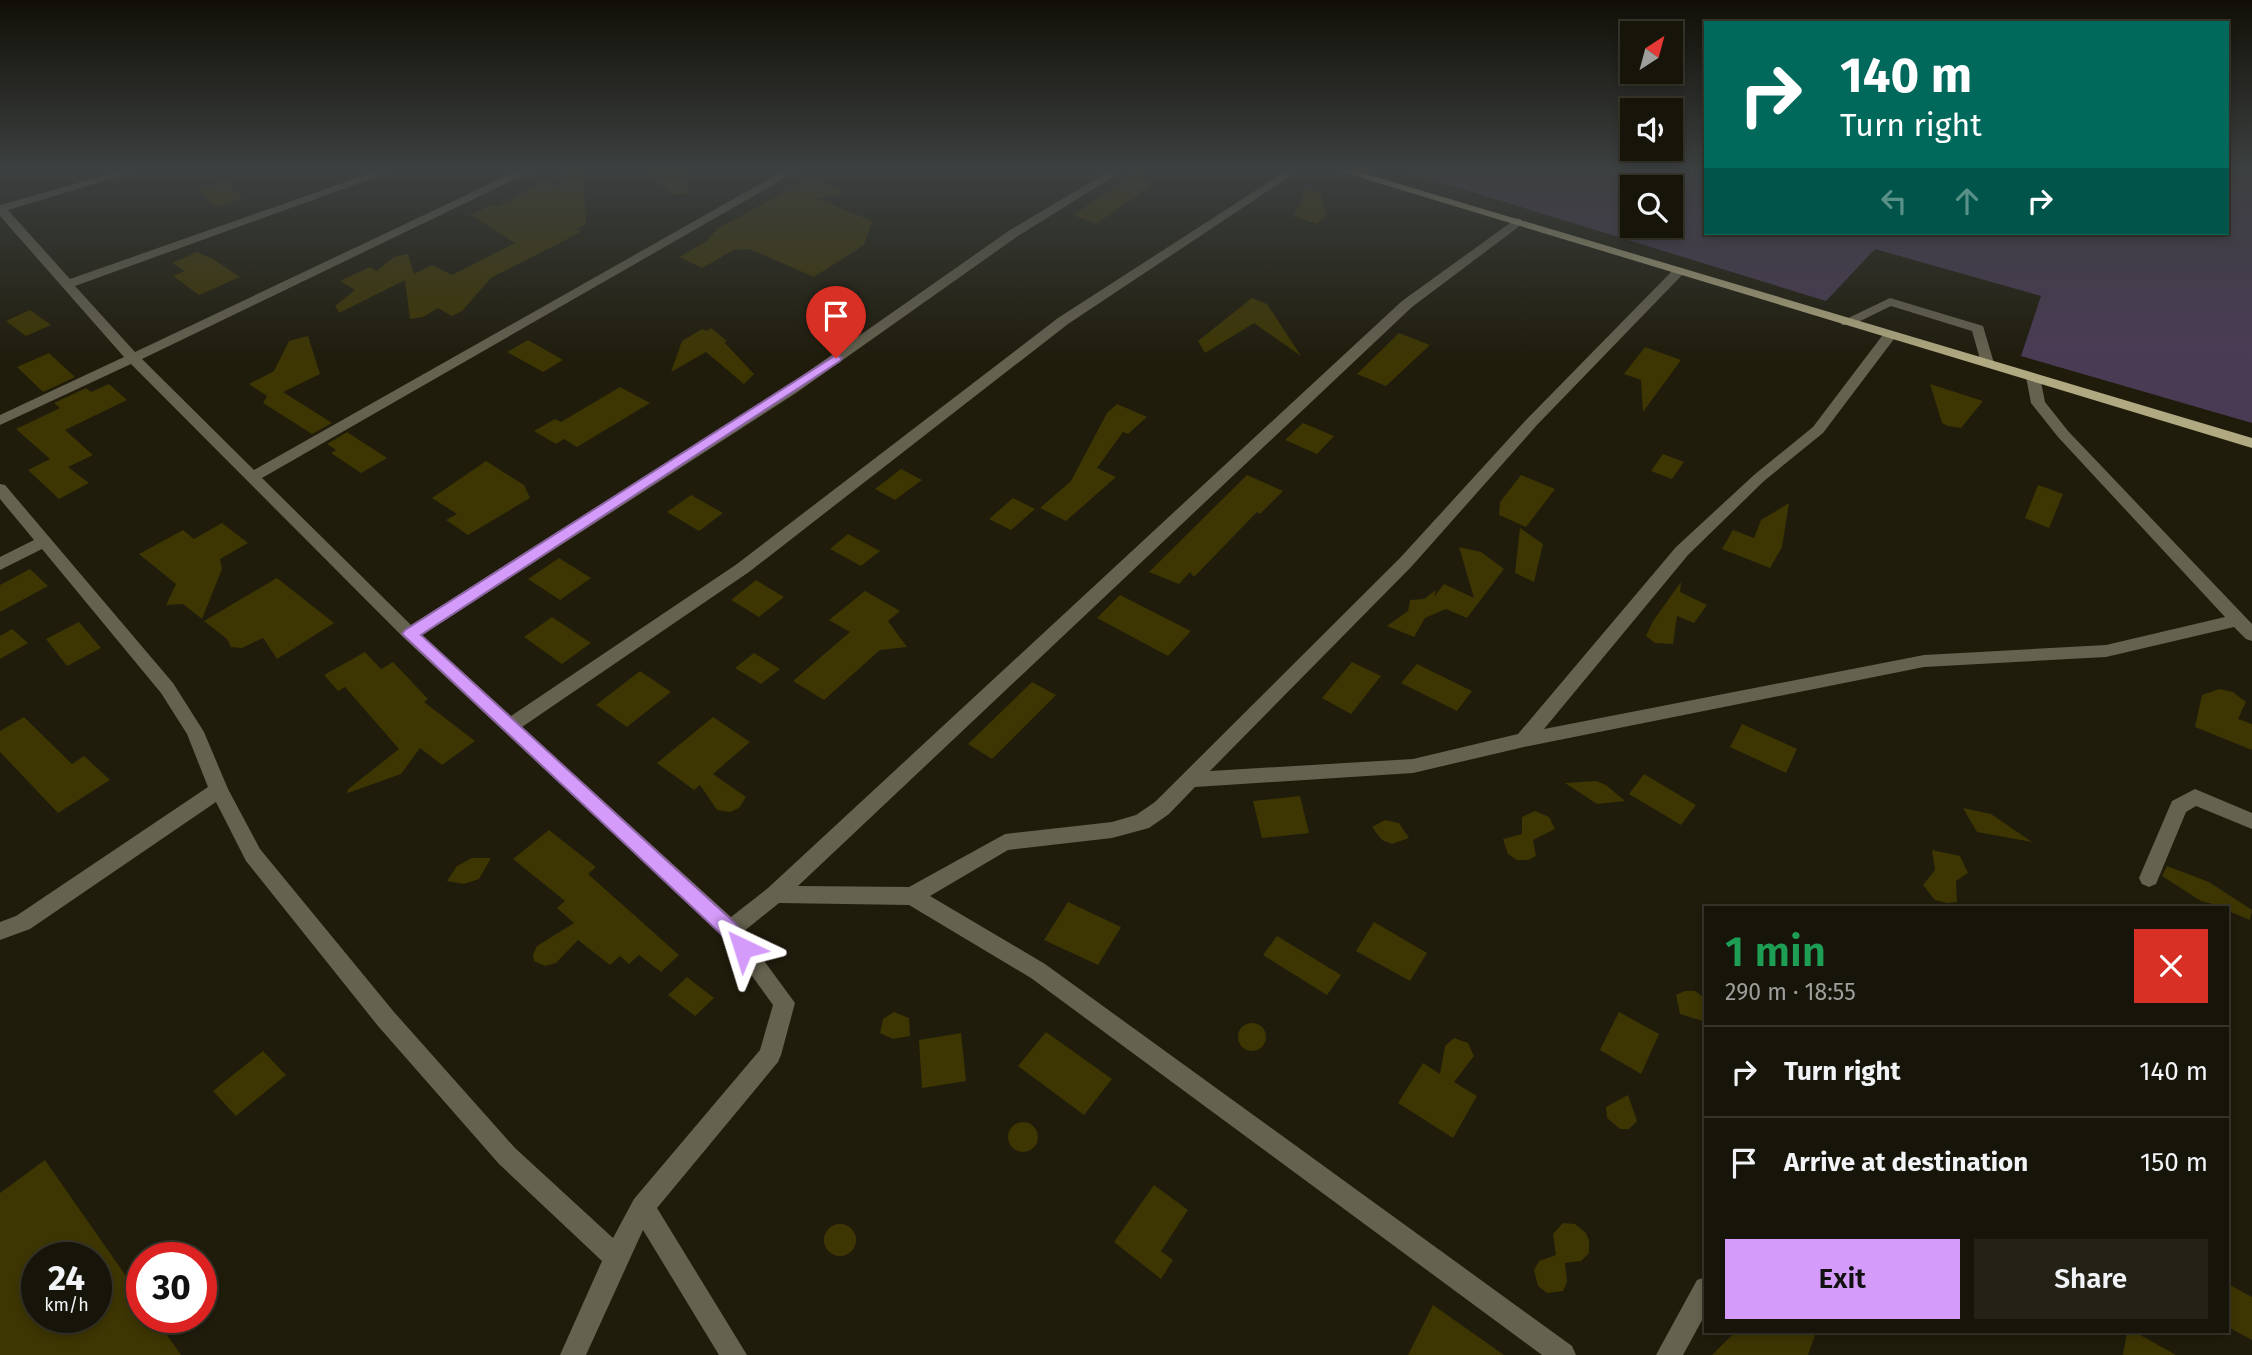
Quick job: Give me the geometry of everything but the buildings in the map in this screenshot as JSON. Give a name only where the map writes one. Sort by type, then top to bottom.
[{"type":"main road","points":[[1557,234],[2252,443]]},
{"type":"street","points":[[23,234],[135,359],[410,634],[730,930],[784,1003],[770,1055],[642,1207],[573,1355]]},
{"type":"street","points":[[68,284],[208,234]]},
{"type":"street","points":[[0,421],[394,234]]},
{"type":"street","points":[[252,477],[680,234]]},
{"type":"street","points":[[410,634],[791,390],[1012,234]]},
{"type":"street","points":[[510,726],[743,568],[1063,321],[1196,234]]},
{"type":"street","points":[[730,930],[775,894],[1407,304],[1501,234]]},
{"type":"street","points":[[912,896],[1005,842],[1112,830],[1142,822],[1161,808],[1406,562],[1532,422],[1679,271]]},
{"type":"street","points":[[1847,322],[1890,302],[1978,329],[1987,363]]},
{"type":"street","points":[[1524,740],[1682,551],[1759,478],[1818,430],[1890,335]]},
{"type":"street","points":[[2033,377],[2038,403],[2063,433],[2252,635]]},
{"type":"street","points":[[0,489],[167,688],[195,732],[219,790],[253,855],[386,1019],[507,1156],[617,1257]]},
{"type":"street","points":[[0,564],[44,541]]},
{"type":"street","points":[[1190,780],[1413,766],[1524,740],[1924,662],[2106,651],[2236,620]]},
{"type":"street","points":[[0,931],[23,923],[219,790]]},
{"type":"street","points":[[2150,878],[2179,807],[2194,797],[2252,821]]},
{"type":"street","points":[[775,894],[912,896],[1038,971],[1563,1355]]},
{"type":"street","points":[[642,1207],[734,1355]]},
{"type":"street","points":[[1669,1355],[1704,1293]]},
{"type":"shaded area","points":[[1683,234],[2252,234],[2252,423],[2021,356],[2041,296],[1875,249],[1826,301],[1621,238],[1683,238]]},
{"type":"route","points":[[743,948],[730,930],[410,634],[791,390],[836,358]]}]
